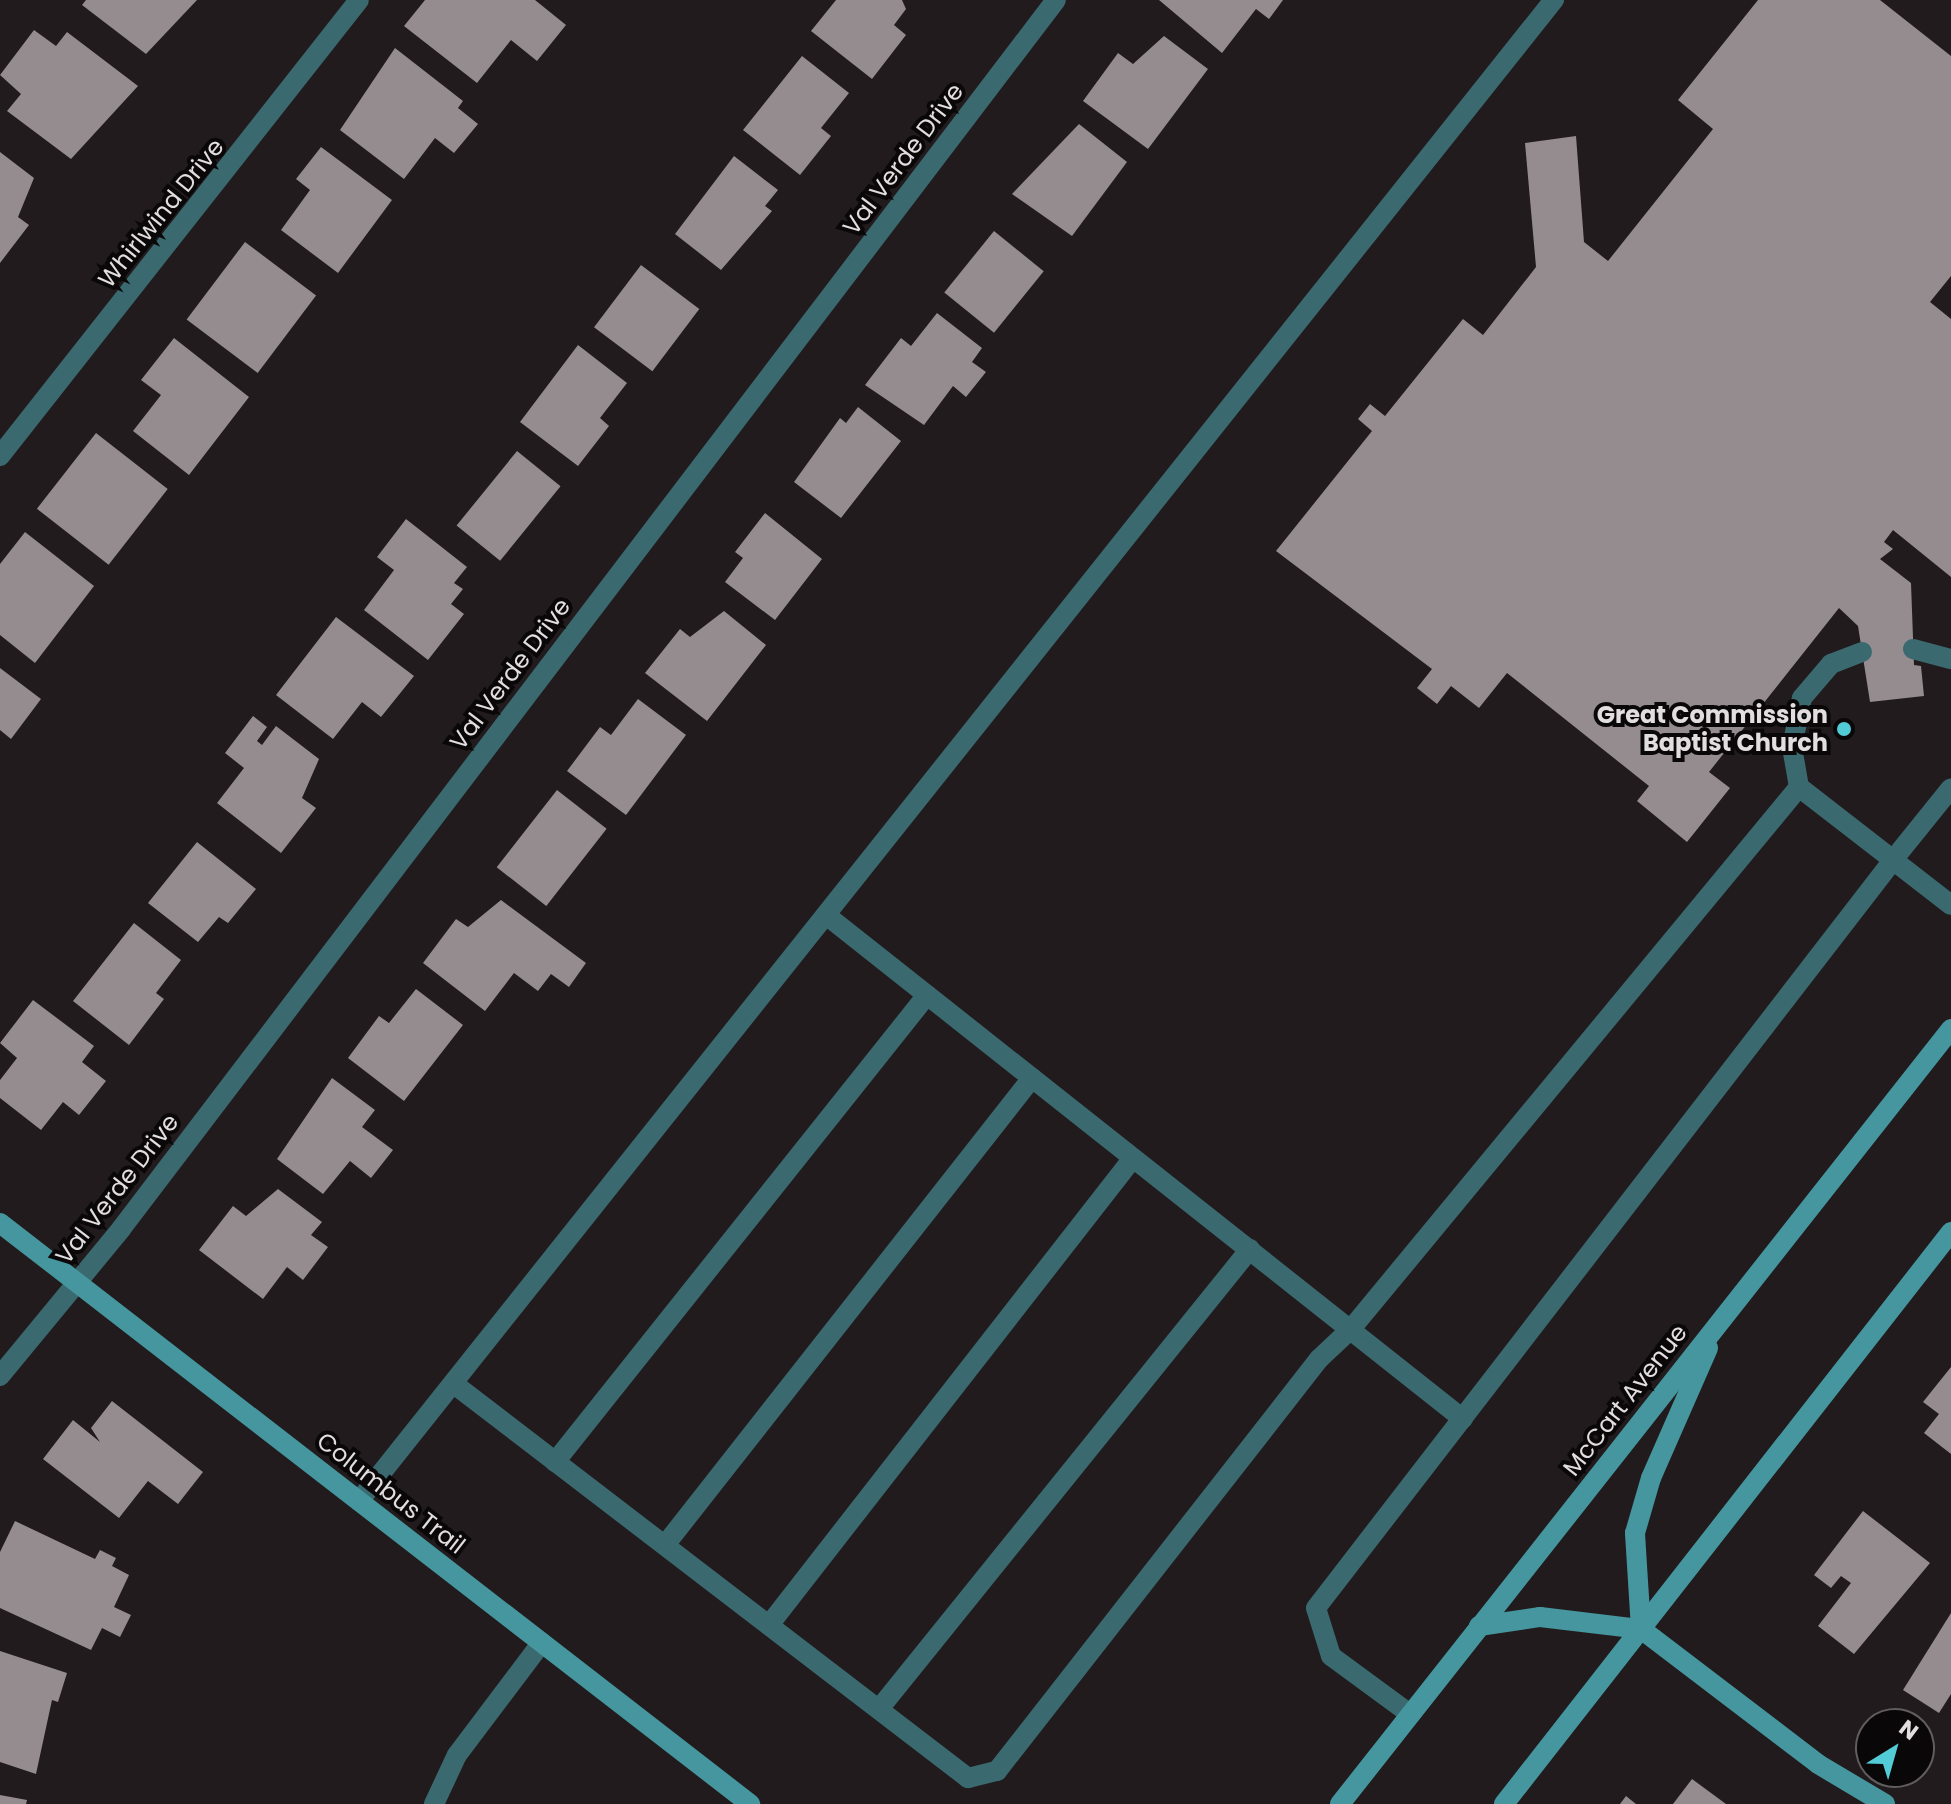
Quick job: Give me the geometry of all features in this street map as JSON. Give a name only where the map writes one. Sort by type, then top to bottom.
[{"type":"main road","name":"McCart Avenue","points":[[1340,1804],[1951,1029]]},
{"type":"main road","name":"Columbus Trail","points":[[0,1223],[750,1804]]},
{"type":"main road","points":[[1504,1804],[1951,1232]]},
{"type":"main road","points":[[1641,1629],[1635,1533],[1651,1478],[1720,1321]]},
{"type":"main road","points":[[1479,1626],[1540,1617],[1641,1629],[1818,1764],[1885,1804]]},
{"type":"street","name":"Whirlwind Drive","points":[[0,456],[359,0]]},
{"type":"street","name":"Val Verde Drive","points":[[0,1376],[76,1282],[1056,0]]},
{"type":"street","points":[[359,1501],[1554,0]]},
{"type":"street","points":[[1913,649],[1951,659]]},
{"type":"street","points":[[1862,652],[1831,664],[1802,698],[1792,747],[1799,787],[1951,905]]},
{"type":"street","points":[[454,1384],[968,1778],[997,1771],[1319,1359],[1351,1329],[1799,787]]},
{"type":"street","points":[[1410,1714],[1331,1656],[1316,1608],[1951,788]]},
{"type":"street","points":[[826,915],[1463,1419]]},
{"type":"street","points":[[555,1462],[927,995]]},
{"type":"street","points":[[665,1545],[1032,1078]]},
{"type":"street","points":[[769,1625],[1133,1158]]},
{"type":"street","points":[[879,1709],[1250,1249]]},
{"type":"street","points":[[434,1804],[457,1755],[542,1642]]},
{"type":"building","points":[[86,0],[197,0],[146,54],[82,5]]},
{"type":"building","points":[[425,0],[535,0],[566,25],[537,61],[511,40],[477,83],[404,26]]},
{"type":"building","points":[[836,0],[902,0],[906,9],[894,25],[906,35],[872,79],[811,31]]},
{"type":"building","points":[[1159,0],[1283,0],[1269,19],[1256,9],[1222,53]]},
{"type":"building","points":[[1758,0],[1880,0],[1951,56],[1951,276],[1930,302],[1951,319],[1951,577],[1893,530],[1884,542],[1893,549],[1880,559],[1911,583],[1914,665],[1921,666],[1924,696],[1870,702],[1858,626],[1839,608],[1709,772],[1730,788],[1687,842],[1637,801],[1649,786],[1507,673],[1479,708],[1451,686],[1437,704],[1417,688],[1432,669],[1276,551],[1372,431],[1358,419],[1370,404],[1385,416],[1463,319],[1483,335],[1536,267],[1525,143],[1576,136],[1584,242],[1608,261],[1713,129],[1678,100]]},
{"type":"building","points":[[34,30],[56,46],[67,32],[138,86],[71,159],[7,111],[21,94],[0,75]]},
{"type":"building","points":[[1164,36],[1208,69],[1148,149],[1083,101],[1118,53],[1133,64]]},
{"type":"building","points":[[395,48],[463,101],[458,108],[478,124],[454,153],[435,138],[404,179],[340,130]]},
{"type":"building","points":[[802,56],[849,93],[821,128],[831,136],[800,175],[743,130]]},
{"type":"building","points":[[1079,124],[1127,162],[1072,236],[1012,194]]},
{"type":"building","points":[[321,147],[392,200],[338,273],[281,230],[310,190],[296,179]]},
{"type":"building","points":[[0,152],[34,178],[18,217],[29,225],[0,263]]},
{"type":"building","points":[[734,156],[778,190],[765,206],[772,211],[721,270],[675,234]]},
{"type":"building","points":[[994,231],[1044,271],[994,333],[944,292]]},
{"type":"building","points":[[245,242],[316,296],[258,373],[187,319]]},
{"type":"building","points":[[641,265],[699,309],[652,371],[594,327]]},
{"type":"building","points":[[937,313],[982,348],[972,362],[986,372],[966,397],[953,386],[924,425],[865,385],[901,338],[911,346]]},
{"type":"building","points":[[174,338],[249,397],[189,475],[133,431],[161,395],[141,380]]},
{"type":"building","points":[[578,345],[627,383],[600,418],[609,426],[578,466],[520,422]]},
{"type":"building","points":[[858,407],[901,441],[841,518],[794,482],[840,418],[846,423]]},
{"type":"building","points":[[96,433],[168,489],[109,565],[37,509]]},
{"type":"building","points":[[517,451],[561,486],[500,561],[457,526]]},
{"type":"building","points":[[765,513],[822,559],[775,620],[725,582],[743,558],[735,552]]},
{"type":"building","points":[[406,519],[467,567],[454,583],[463,589],[451,604],[464,614],[428,660],[364,610],[394,570],[377,557]]},
{"type":"building","points":[[25,532],[94,586],[35,663],[0,635],[0,564]]},
{"type":"building","points":[[724,611],[766,645],[707,721],[645,673],[680,629],[690,637]]},
{"type":"building","points":[[336,617],[414,676],[381,717],[362,702],[333,739],[276,695]]},
{"type":"building","points":[[0,668],[41,699],[11,739],[0,730]]},
{"type":"building","points":[[638,699],[686,735],[626,815],[567,771],[600,727],[611,735]]},
{"type":"building","points":[[253,716],[267,727],[257,741],[262,745],[276,726],[319,759],[302,798],[316,808],[281,853],[217,803],[244,768],[225,753]]},
{"type":"building","points":[[557,790],[607,829],[546,906],[497,867]]},
{"type":"building","points":[[197,842],[256,889],[228,923],[219,917],[198,942],[148,903]]},
{"type":"building","points":[[501,900],[586,963],[569,987],[551,974],[538,991],[514,973],[485,1011],[423,963],[456,919],[468,927]]},
{"type":"building","points":[[134,923],[181,960],[156,993],[164,999],[129,1045],[73,1001]]},
{"type":"building","points":[[416,989],[463,1025],[404,1101],[348,1058],[379,1016],[389,1023]]},
{"type":"building","points":[[33,1000],[94,1046],[82,1062],[106,1081],[79,1115],[63,1102],[41,1130],[0,1098],[0,1080],[17,1058],[0,1043]]},
{"type":"building","points":[[332,1078],[375,1110],[362,1127],[393,1150],[371,1178],[350,1161],[323,1194],[277,1159]]},
{"type":"building","points":[[278,1189],[322,1222],[311,1235],[328,1247],[303,1280],[287,1267],[263,1299],[199,1250],[233,1206],[246,1216]]},
{"type":"building","points":[[1951,1367],[1951,1454],[1924,1433],[1939,1414],[1923,1402]]},
{"type":"building","points":[[112,1401],[203,1472],[178,1504],[148,1481],[119,1518],[43,1459],[73,1420],[100,1442],[91,1428]]},
{"type":"building","points":[[1863,1511],[1930,1563],[1854,1654],[1818,1626],[1851,1583],[1841,1576],[1831,1588],[1814,1575]]},
{"type":"building","points":[[15,1521],[95,1559],[100,1550],[116,1558],[112,1566],[129,1575],[114,1607],[131,1615],[120,1637],[102,1628],[91,1650],[0,1608],[0,1552]]},
{"type":"building","points":[[1951,1613],[1951,1694],[1939,1713],[1903,1690]]},
{"type":"building","points":[[0,1651],[67,1673],[58,1702],[52,1700],[36,1774],[0,1762]]},
{"type":"building","points":[[1692,1779],[1726,1804],[1673,1804]]},
{"type":"building","points":[[0,1795],[27,1800],[26,1804],[0,1804]]},
{"type":"building","points":[[1626,1796],[1636,1804],[1620,1804]]},
{"type":"place","name":"Great Commission Baptist Church","points":[[1844,729]]}]
